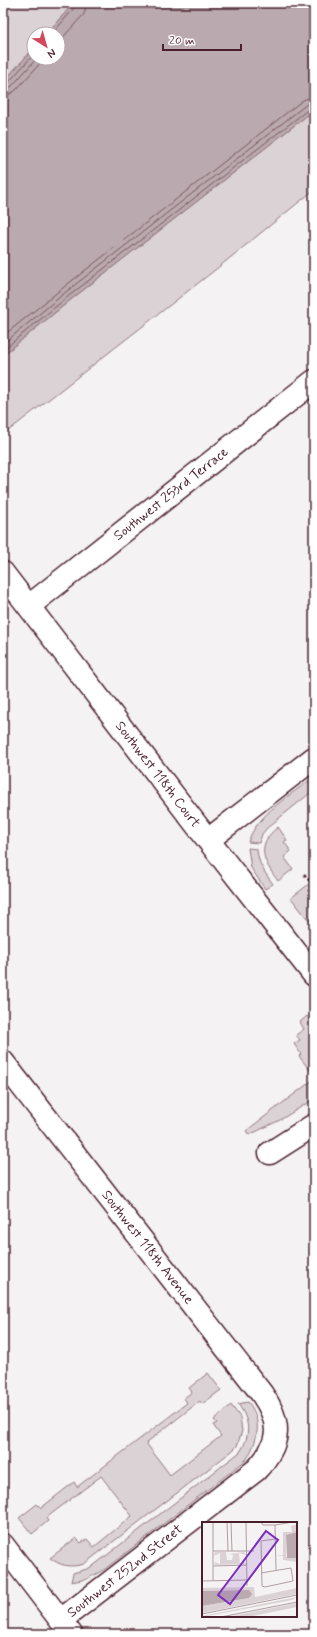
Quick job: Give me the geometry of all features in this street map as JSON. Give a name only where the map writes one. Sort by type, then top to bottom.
[{"type":"street","name":"Southwest 253rd Terrace","points":[[29,606],[314,381]]},
{"type":"street","name":"Southwest 118th Court","points":[[3,573],[208,840],[314,975]]},
{"type":"street","points":[[208,840],[314,758]]},
{"type":"street","name":"Southwest 118th Avenue","points":[[3,1062],[270,1405],[275,1419],[276,1440]]},
{"type":"street","points":[[270,1153],[314,1125]]},
{"type":"street","name":"Southwest 252nd Street","points":[[66,1627],[252,1473],[268,1458],[276,1440]]},
{"type":"street","points":[[3,1545],[66,1627]]},
{"type":"path","points":[[304,874],[314,886]]},
{"type":"shaded area","points":[[3,3],[74,3],[53,26],[26,26],[26,57],[3,82]]},
{"type":"shaded area","points":[[314,110],[314,190],[215,270],[3,435],[3,355],[73,298]]},
{"type":"shaded area","points":[[314,777],[314,790],[267,828],[262,834],[259,843],[248,842],[259,822],[276,805]]},
{"type":"shaded area","points":[[278,827],[287,840],[284,842],[291,851],[284,857],[293,869],[278,881],[265,860],[264,847],[266,840]]},
{"type":"shaded area","points":[[248,848],[257,849],[260,864],[273,884],[265,889],[251,868]]},
{"type":"shaded area","points":[[309,884],[314,890],[314,927],[291,898]]},
{"type":"shaded area","points":[[307,1016],[314,1025],[314,1071],[312,1073],[299,1056],[301,1054],[294,1044],[300,1040],[296,1035],[304,1029],[300,1022]]},
{"type":"shaded area","points":[[314,1079],[314,1099],[280,1120],[249,1135],[246,1131]]},
{"type":"shaded area","points":[[208,1373],[221,1390],[202,1404],[200,1401],[146,1443],[170,1475],[221,1436],[213,1425],[217,1423],[214,1420],[231,1405],[240,1417],[242,1431],[237,1446],[84,1564],[66,1566],[50,1558],[76,1538],[81,1543],[87,1539],[94,1547],[132,1516],[101,1476],[46,1518],[48,1521],[32,1534],[19,1518],[37,1504],[41,1508],[74,1482],[77,1487],[187,1403],[184,1398],[192,1392],[189,1388]]},
{"type":"shaded area","points":[[248,1402],[256,1416],[257,1431],[256,1438],[246,1460],[105,1569],[87,1579],[71,1582],[73,1573],[93,1566],[240,1452],[246,1440],[248,1428],[245,1416],[238,1404]]},
{"type":"water","points":[[74,3],[314,3],[314,110],[73,298],[3,355],[3,82],[26,57],[26,66],[66,66],[66,26],[53,26]]}]
